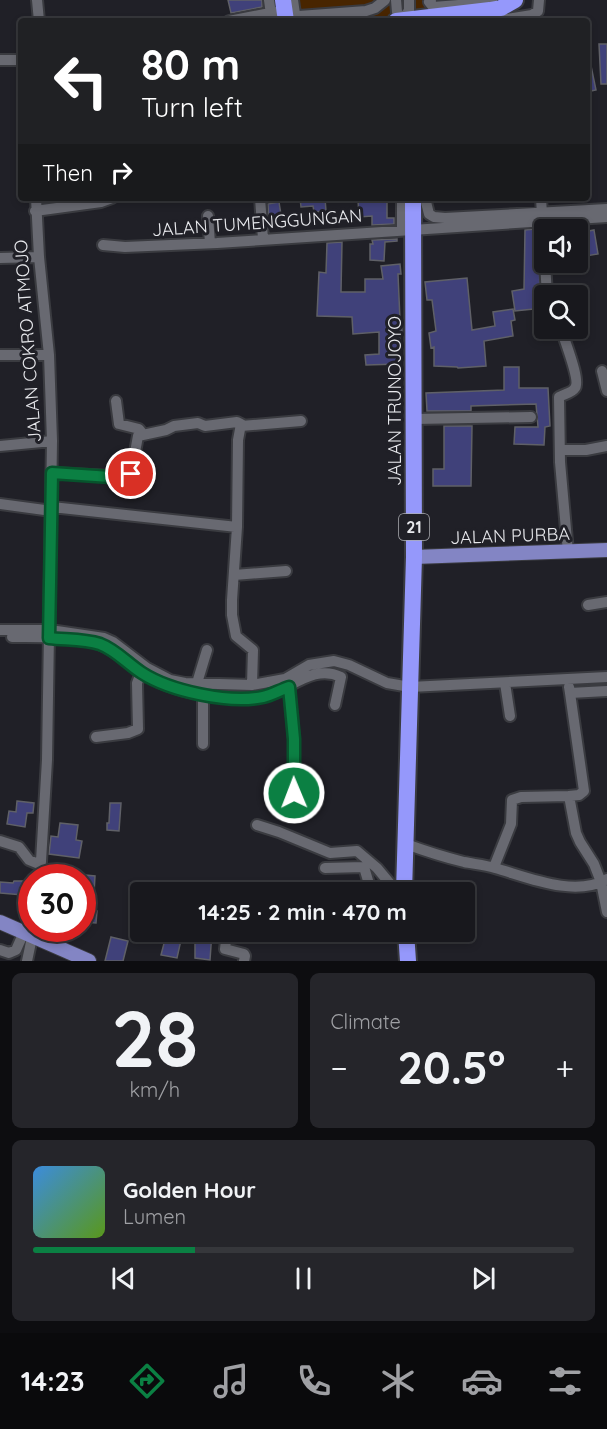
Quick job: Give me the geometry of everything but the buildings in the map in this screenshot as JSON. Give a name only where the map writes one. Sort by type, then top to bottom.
[{"type":"highway","points":[[404,14],[502,12]]},
{"type":"highway","name":"JALAN TRUNOJOYO","points":[[406,850],[414,557],[414,419],[408,230],[413,201]]},
{"type":"highway","name":"21","points":[[398,882],[406,850]]},
{"type":"highway","points":[[407,942],[408,961]]},
{"type":"main road","name":"JALAN PURBA","points":[[414,557],[607,550]]},
{"type":"main road","points":[[0,922],[18,928]]},
{"type":"main road","points":[[50,942],[89,961]]},
{"type":"street","points":[[37,0],[39,18]]},
{"type":"street","points":[[293,0],[295,14],[299,16],[366,10],[380,1]]},
{"type":"street","points":[[396,0],[397,12],[404,14],[417,0]]},
{"type":"street","points":[[431,0],[429,2],[432,7],[484,3],[502,12],[532,15],[538,11],[539,0]]},
{"type":"street","points":[[243,18],[276,11]]},
{"type":"street","points":[[0,60],[18,60]]},
{"type":"street","name":"JALAN COKRO ATMOJO","points":[[36,201],[49,355],[52,441],[45,801],[41,864]]},
{"type":"street","points":[[35,211],[104,201]]},
{"type":"street","points":[[260,201],[263,239]]},
{"type":"street","points":[[403,201],[408,230]]},
{"type":"street","points":[[426,201],[429,214],[434,217],[607,217]]},
{"type":"street","points":[[541,201],[543,217]]},
{"type":"street","points":[[543,217],[607,209]]},
{"type":"street","points":[[208,216],[210,243]]},
{"type":"street","name":"JALAN TUMENGGUNGAN","points":[[103,245],[125,247],[210,243],[408,230],[543,217]]},
{"type":"street","points":[[0,258],[39,257]]},
{"type":"street","points":[[564,339],[574,364],[577,384],[574,390],[560,398],[568,552]]},
{"type":"street","points":[[0,355],[49,355]]},
{"type":"street","points":[[602,371],[607,392]]},
{"type":"street","points":[[116,401],[120,426],[139,429],[143,434]]},
{"type":"street","points":[[414,419],[531,417]]},
{"type":"street","points":[[52,473],[128,477],[131,474],[138,436],[174,426],[198,423],[205,426],[237,422],[241,426],[301,421]]},
{"type":"street","points":[[241,426],[237,452],[237,527],[232,600],[234,632],[240,640],[253,648],[252,686]]},
{"type":"street","points":[[0,446],[52,441]]},
{"type":"street","points":[[561,450],[586,450],[607,446]]},
{"type":"street","points":[[0,504],[237,527]]},
{"type":"street","points":[[234,575],[286,571]]},
{"type":"street","points":[[588,605],[607,602]]},
{"type":"street","points":[[3,633],[104,638],[114,642],[150,674],[174,689],[252,686],[285,679],[309,665],[334,661],[387,683],[410,687],[567,678],[601,684]]},
{"type":"street","points":[[203,744],[201,687],[207,650]]},
{"type":"street","points":[[335,705],[341,677],[347,665]]},
{"type":"street","points":[[201,687],[227,698],[261,697],[318,673],[336,674],[341,677]]},
{"type":"street","points":[[96,737],[128,733],[138,729],[137,683],[150,674]]},
{"type":"street","points":[[494,867],[511,824],[512,800],[521,797],[579,795],[584,791],[567,678]]},
{"type":"street","points":[[505,683],[510,716]]},
{"type":"street","points":[[570,693],[601,684]]},
{"type":"street","points":[[289,687],[294,739],[294,809]]},
{"type":"street","points":[[569,796],[576,833],[604,881],[607,912]]},
{"type":"street","points":[[257,825],[330,853],[357,851],[388,882]]},
{"type":"street","points":[[0,841],[19,847],[29,860],[39,864]]},
{"type":"street","points":[[406,850],[494,867],[537,882],[571,886],[595,885],[604,881]]},
{"type":"street","points":[[325,868],[364,867],[369,882]]},
{"type":"street","points":[[0,950],[9,953],[16,950],[23,942]]},
{"type":"street","points":[[27,961],[30,942]]},
{"type":"street","points":[[226,942],[225,949],[244,954],[244,961]]},
{"type":"shaded area","points":[[286,0],[501,0],[395,18],[288,18]]},
{"type":"route","points":[[131,474],[125,478],[52,473],[49,638],[87,642],[109,648],[141,673],[174,689],[227,698],[251,698],[268,695],[289,687],[294,739],[294,793]]}]
